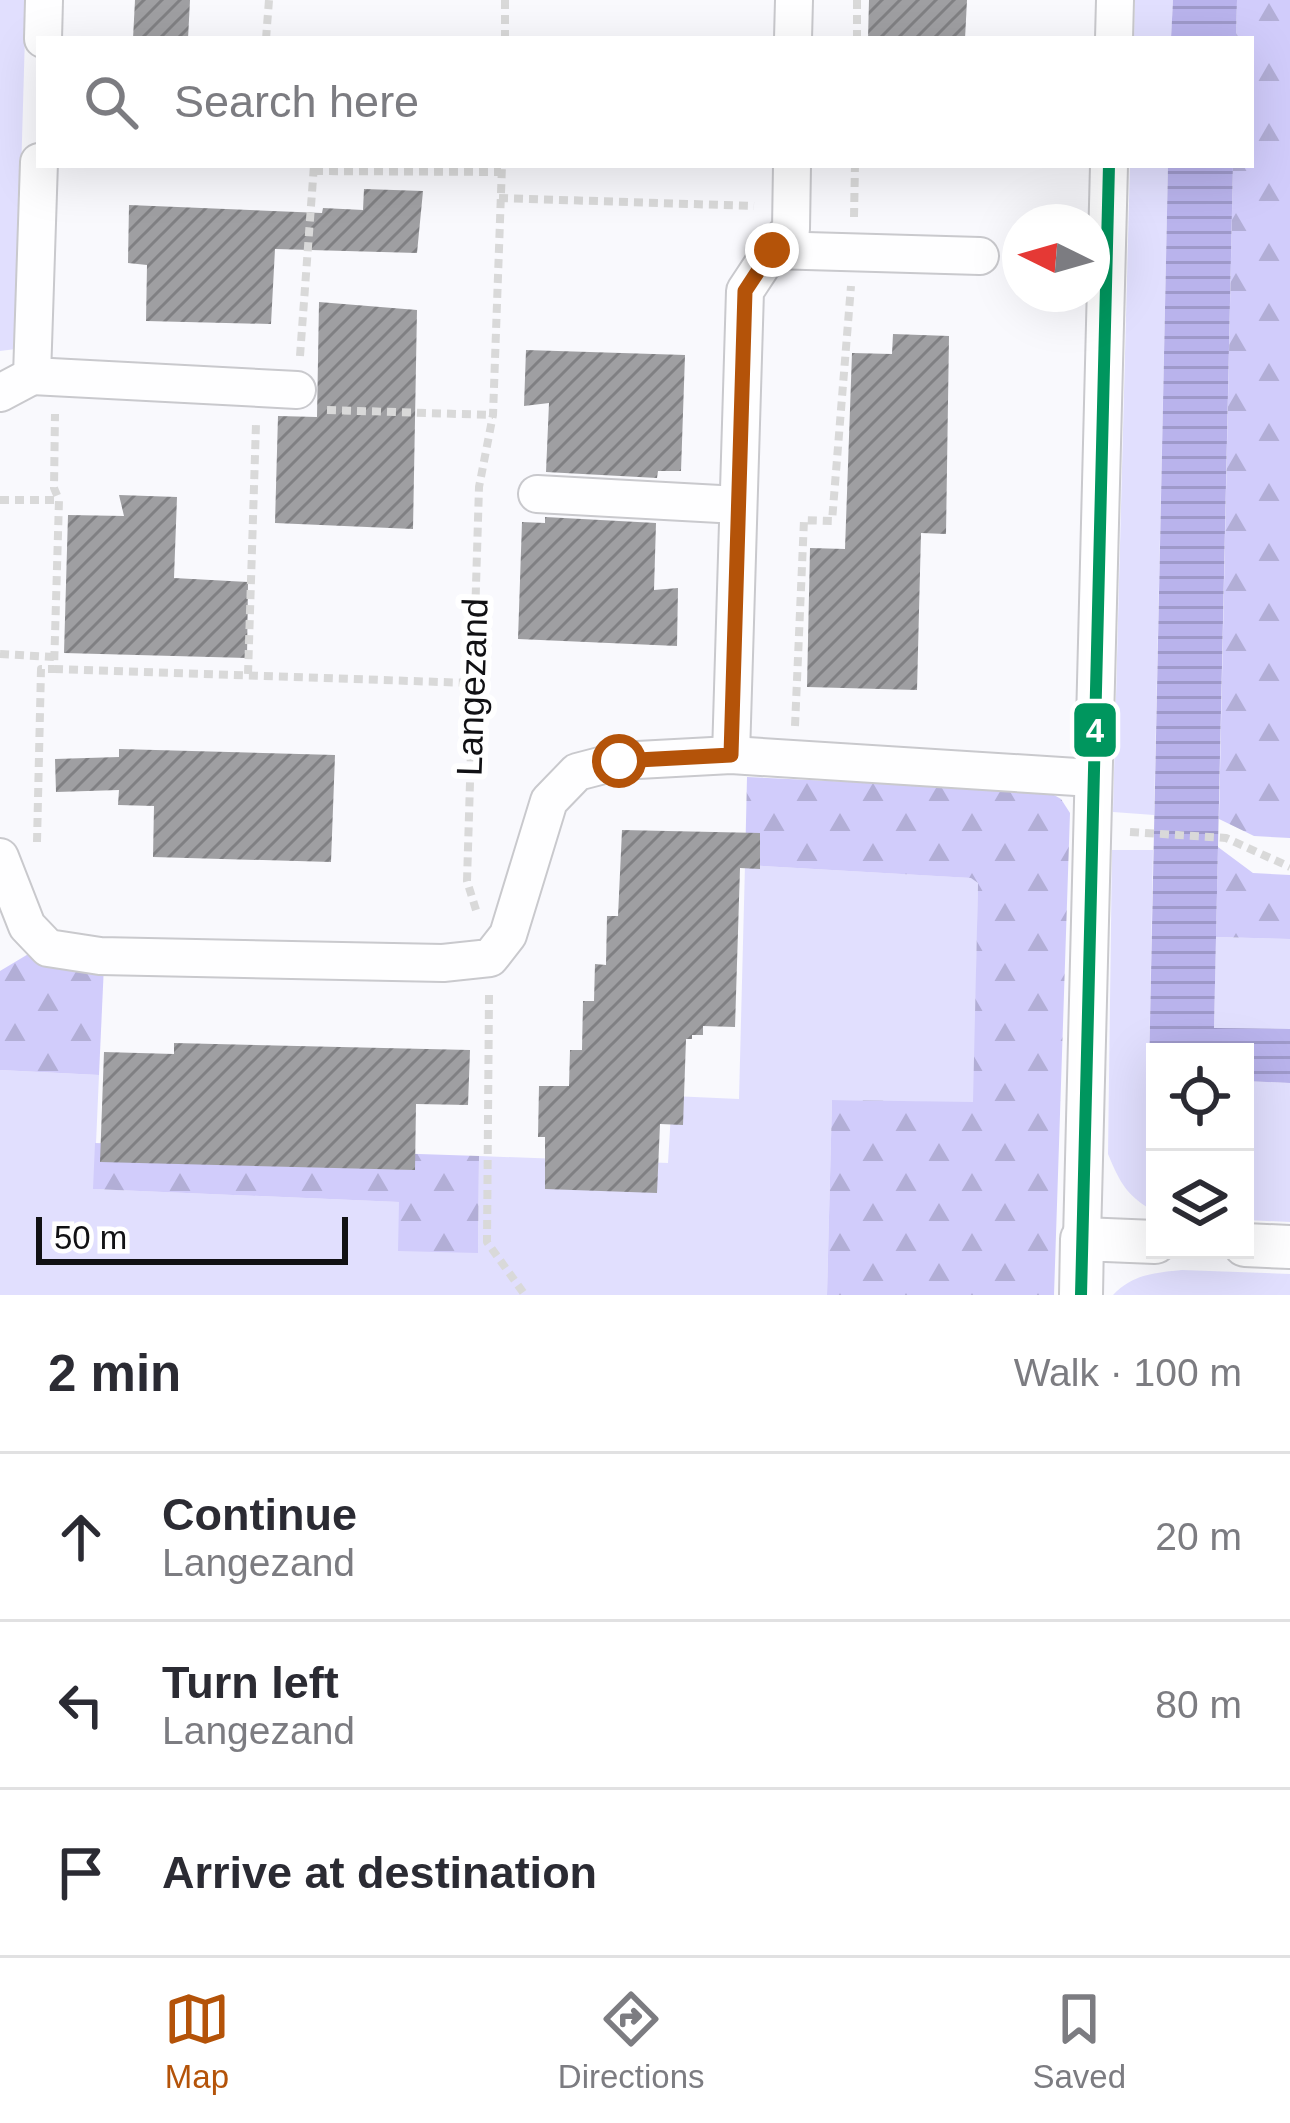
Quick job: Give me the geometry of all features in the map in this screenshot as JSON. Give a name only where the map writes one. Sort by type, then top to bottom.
[{"type":"street","points":[[43,36],[44,0]]},
{"type":"street","points":[[794,0],[794,36]]},
{"type":"street","points":[[1114,36],[1115,0]]},
{"type":"street","points":[[39,168],[29,382],[297,390]]},
{"type":"street","points":[[731,755],[745,291],[791,229],[792,168]]},
{"type":"street","points":[[1081,1295],[1109,168]]},
{"type":"street","points":[[772,250],[980,256]]},
{"type":"street","points":[[537,494],[738,505]]},
{"type":"street","points":[[7,874],[27,926],[48,948],[100,956],[442,964],[490,958],[508,935],[548,801],[577,772],[619,761],[731,755],[1092,778]]},
{"type":"street","points":[[1082,1239],[1146,1242]]},
{"type":"street","points":[[1254,1245],[1290,1247]]},
{"type":"path","points":[[266,36],[268,0]]},
{"type":"path","points":[[505,36],[506,0]]},
{"type":"path","points":[[857,0],[857,36]]},
{"type":"path","name":"Langezand","points":[[297,390],[314,168],[501,169],[494,415],[479,487],[467,881],[490,958],[487,1242],[525,1295]]},
{"type":"path","points":[[793,758],[804,520],[832,521],[854,252],[855,168]]},
{"type":"path","points":[[499,198],[791,207]]},
{"type":"path","points":[[29,382],[59,500],[55,669]]},
{"type":"path","points":[[248,674],[257,388]]},
{"type":"path","points":[[297,390],[299,409],[494,415]]},
{"type":"path","points":[[0,500],[59,500]]},
{"type":"path","points":[[0,654],[54,657]]},
{"type":"path","points":[[7,874],[35,878],[41,669],[471,682]]},
{"type":"path","points":[[1146,833],[1226,838],[1290,867]]},
{"type":"shaded area","points":[[0,0],[26,0],[16,349],[0,351]]},
{"type":"shaded area","points":[[1135,0],[1173,0],[1171,36],[1134,36]]},
{"type":"shaded area","points":[[1173,0],[1237,0],[1236,36],[1171,36]]},
{"type":"shaded area","points":[[1130,168],[1168,168],[1154,815],[1113,812]]},
{"type":"shaded area","points":[[1168,168],[1233,168],[1214,1028],[1290,1029],[1290,1083],[1254,1081],[1254,1043],[1150,1043]]},
{"type":"shaded area","points":[[1112,850],[1153,850],[1146,1206],[1126,1188],[1108,1154]]},
{"type":"shaded area","points":[[745,865],[972,878],[978,883],[974,1103],[832,1100],[827,1295],[0,1295],[0,1070],[99,1075],[94,1189],[400,1202],[478,1253],[479,1156],[668,1163],[672,1096],[739,1099]]},
{"type":"shaded area","points":[[1216,937],[1290,939],[1290,1029],[1214,1029]]},
{"type":"shaded area","points":[[1254,1081],[1290,1083],[1290,1222],[1254,1220]]},
{"type":"shaded area","points":[[1182,1270],[1290,1274],[1290,1295],[1113,1295],[1136,1279]]},
{"type":"green space","points":[[1237,0],[1290,0],[1290,838],[1254,836],[1219,819],[1233,168],[1254,168],[1254,36],[1236,36]]},
{"type":"green space","points":[[747,777],[1047,791],[1061,799],[1070,813],[1054,1295],[827,1295],[832,1100],[973,1102],[978,883],[971,878],[745,865]]},
{"type":"green space","points":[[1218,847],[1253,873],[1290,875],[1290,939],[1216,937]]},
{"type":"green space","points":[[35,950],[104,965],[99,1075],[0,1070],[0,971]]},
{"type":"green space","points":[[95,1143],[479,1156],[478,1253],[398,1251],[399,1202],[93,1189]]},
{"type":"building","points":[[135,0],[190,0],[188,36],[133,36]]},
{"type":"building","points":[[869,0],[967,0],[965,36],[868,36]]},
{"type":"building","points":[[364,189],[423,191],[417,253],[275,249],[271,324],[146,321],[147,265],[128,263],[129,205],[322,213],[323,208],[363,210]]},
{"type":"building","points":[[319,302],[417,310],[413,529],[275,523],[278,416],[317,417]]},
{"type":"building","points":[[893,334],[949,336],[946,534],[921,533],[917,690],[807,687],[810,548],[845,549],[852,353],[892,354]]},
{"type":"building","points":[[526,350],[685,355],[681,471],[658,471],[657,478],[546,472],[549,403],[524,406]]},
{"type":"building","points":[[119,495],[177,497],[174,578],[248,582],[247,658],[64,653],[68,515],[124,516]]},
{"type":"building","points":[[545,517],[656,523],[654,590],[678,588],[677,646],[518,639],[522,522],[545,523]]},
{"type":"building","points":[[119,749],[335,755],[331,862],[153,857],[154,806],[118,805],[119,790],[56,792],[55,759],[119,757]]},
{"type":"building","points":[[622,830],[760,833],[760,869],[740,868],[735,1027],[703,1026],[703,1035],[686,1039],[683,1125],[660,1124],[657,1193],[545,1189],[545,1137],[538,1137],[539,1086],[569,1086],[570,1050],[582,1050],[583,1001],[594,1001],[595,964],[606,965],[607,916],[618,916]]},
{"type":"building","points":[[174,1043],[470,1050],[468,1105],[416,1104],[415,1170],[100,1162],[104,1052],[174,1054]]},
{"type":"transit line","name":"4","points":[[1081,1295],[1109,168]]},
{"type":"route","points":[[619,761],[731,755],[745,291],[772,250]]}]
